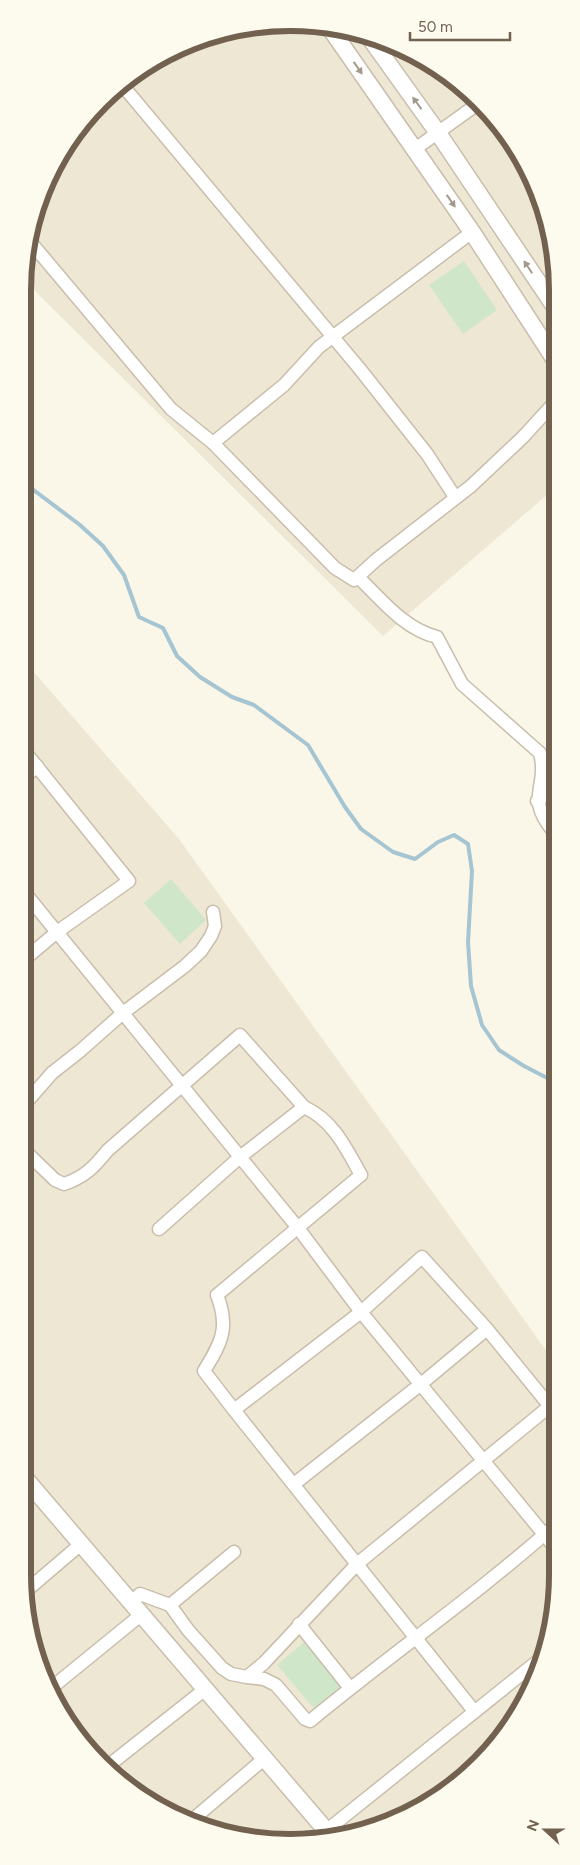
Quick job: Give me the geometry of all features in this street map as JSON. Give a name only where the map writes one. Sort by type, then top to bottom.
[{"type":"street","points":[[335,35],[472,232],[549,351]]},
{"type":"street","points":[[376,46],[438,133],[549,298]]},
{"type":"street","points":[[126,90],[427,454],[455,497]]},
{"type":"street","points":[[415,149],[473,107]]},
{"type":"street","points":[[213,443],[284,385],[319,347],[472,232]]},
{"type":"street","points":[[35,247],[171,409],[213,443],[335,568],[354,580],[376,560],[471,486],[524,437],[549,409]]},
{"type":"street","points":[[358,577],[387,607],[415,629],[437,637],[462,684],[540,753],[543,766],[537,801],[549,826]]},
{"type":"street","points":[[31,759],[129,880],[57,932],[31,954]]},
{"type":"street","points":[[31,771],[37,766]]},
{"type":"street","points":[[537,801],[549,793]]},
{"type":"street","points":[[31,900],[298,1228],[361,1312],[484,1460],[549,1534]]},
{"type":"street","points":[[31,1097],[52,1073],[123,1013],[166,982],[201,951],[215,926],[213,912]]},
{"type":"street","points":[[31,1157],[55,1180],[64,1184],[75,1180],[92,1170],[108,1150],[240,1035],[304,1107],[328,1123],[345,1145],[361,1174],[217,1295],[222,1305],[224,1333],[221,1343],[204,1371],[474,1711]]},
{"type":"street","points":[[159,1229],[240,1157],[304,1107]]},
{"type":"street","points":[[234,1410],[361,1312],[422,1257],[487,1330],[549,1406]]},
{"type":"street","points":[[294,1484],[487,1330]]},
{"type":"street","points":[[247,1677],[264,1663],[357,1564],[549,1410]]},
{"type":"street","points":[[31,1485],[137,1608],[204,1690],[265,1758],[324,1832]]},
{"type":"street","points":[[55,1683],[137,1608],[140,1594],[170,1605],[188,1630],[222,1668],[231,1674],[270,1681],[281,1690],[305,1720],[310,1721],[350,1688],[549,1536]]},
{"type":"street","points":[[32,1586],[81,1544]]},
{"type":"street","points":[[170,1605],[234,1552]]},
{"type":"street","points":[[299,1624],[350,1688]]},
{"type":"street","points":[[330,1831],[532,1665]]},
{"type":"street","points":[[112,1763],[204,1690]]},
{"type":"street","points":[[197,1816],[265,1758]]},
{"type":"shaded area","points":[[290,31],[324,33],[373,45],[419,66],[461,95],[485,119],[505,146],[522,176],[540,223],[547,256],[549,290],[549,493],[383,636],[31,287],[36,240],[51,191],[75,146],[95,119],[119,95],[146,75],[191,51],[223,40],[256,33]]},
{"type":"shaded area","points":[[31,669],[179,839],[549,1354],[549,1575],[547,1609],[535,1658],[522,1689],[505,1719],[485,1746],[448,1780],[419,1799],[389,1814],[357,1825],[324,1832],[290,1834],[256,1832],[223,1825],[176,1807],[132,1780],[95,1746],[66,1704],[45,1658],[33,1609],[31,1575]]},
{"type":"green space","points":[[464,261],[497,310],[463,334],[429,285]]},
{"type":"green space","points":[[171,879],[206,920],[180,944],[144,903]]},
{"type":"green space","points":[[304,1642],[344,1688],[317,1712],[277,1665]]},
{"type":"waterway","points":[[31,488],[80,525],[103,546],[124,575],[139,617],[163,628],[177,656],[200,677],[232,697],[254,705],[308,745],[345,807],[361,829],[393,852],[415,859],[438,842],[454,835],[468,844],[472,871],[468,942],[471,986],[482,1025],[499,1050],[549,1079]]}]
